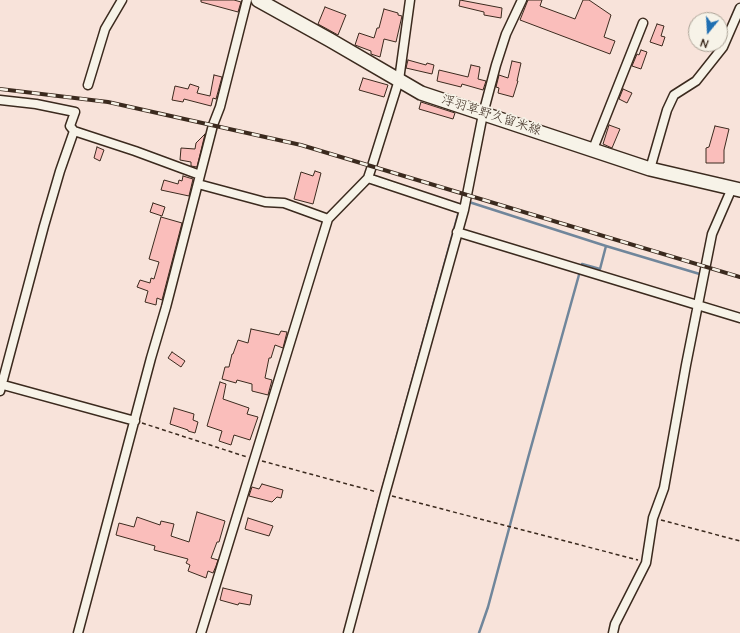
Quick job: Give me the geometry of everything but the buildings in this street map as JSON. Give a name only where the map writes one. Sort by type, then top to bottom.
[{"type":"main road","name":"浮羽草野久留米線","points":[[258,0],[422,93],[650,169],[736,189]]},
{"type":"street","points":[[88,85],[105,29],[122,0]]},
{"type":"street","points":[[78,633],[213,125],[220,107],[247,0]]},
{"type":"street","points":[[201,633],[328,219],[368,178],[399,80],[410,0]]},
{"type":"street","points":[[348,633],[385,491],[464,210],[483,114],[506,34],[522,0]]},
{"type":"street","points":[[650,169],[674,95],[696,81],[723,47],[740,8]]},
{"type":"street","points":[[593,149],[643,23]]},
{"type":"street","points":[[0,100],[36,104],[74,112],[70,126],[74,131],[135,151],[200,175]]},
{"type":"street","points":[[74,131],[60,171],[44,226],[1,386],[135,420]]},
{"type":"street","points":[[368,178],[464,210]]},
{"type":"street","points":[[198,184],[265,202],[284,203],[328,219]]},
{"type":"street","points":[[613,633],[615,624],[646,563],[653,518],[664,488],[712,234],[736,189]]},
{"type":"street","points":[[457,232],[740,318]]},
{"type":"path","points":[[653,518],[740,541]]},
{"type":"waterway","points":[[469,202],[606,246],[703,275]]},
{"type":"waterway","points":[[382,490],[459,211]]},
{"type":"waterway","points":[[479,633],[488,607],[582,264],[600,269],[606,246]]},
{"type":"waterway","points":[[360,574],[380,497]]},
{"type":"railway","points":[[0,89],[108,102],[301,145],[740,277]]}]
